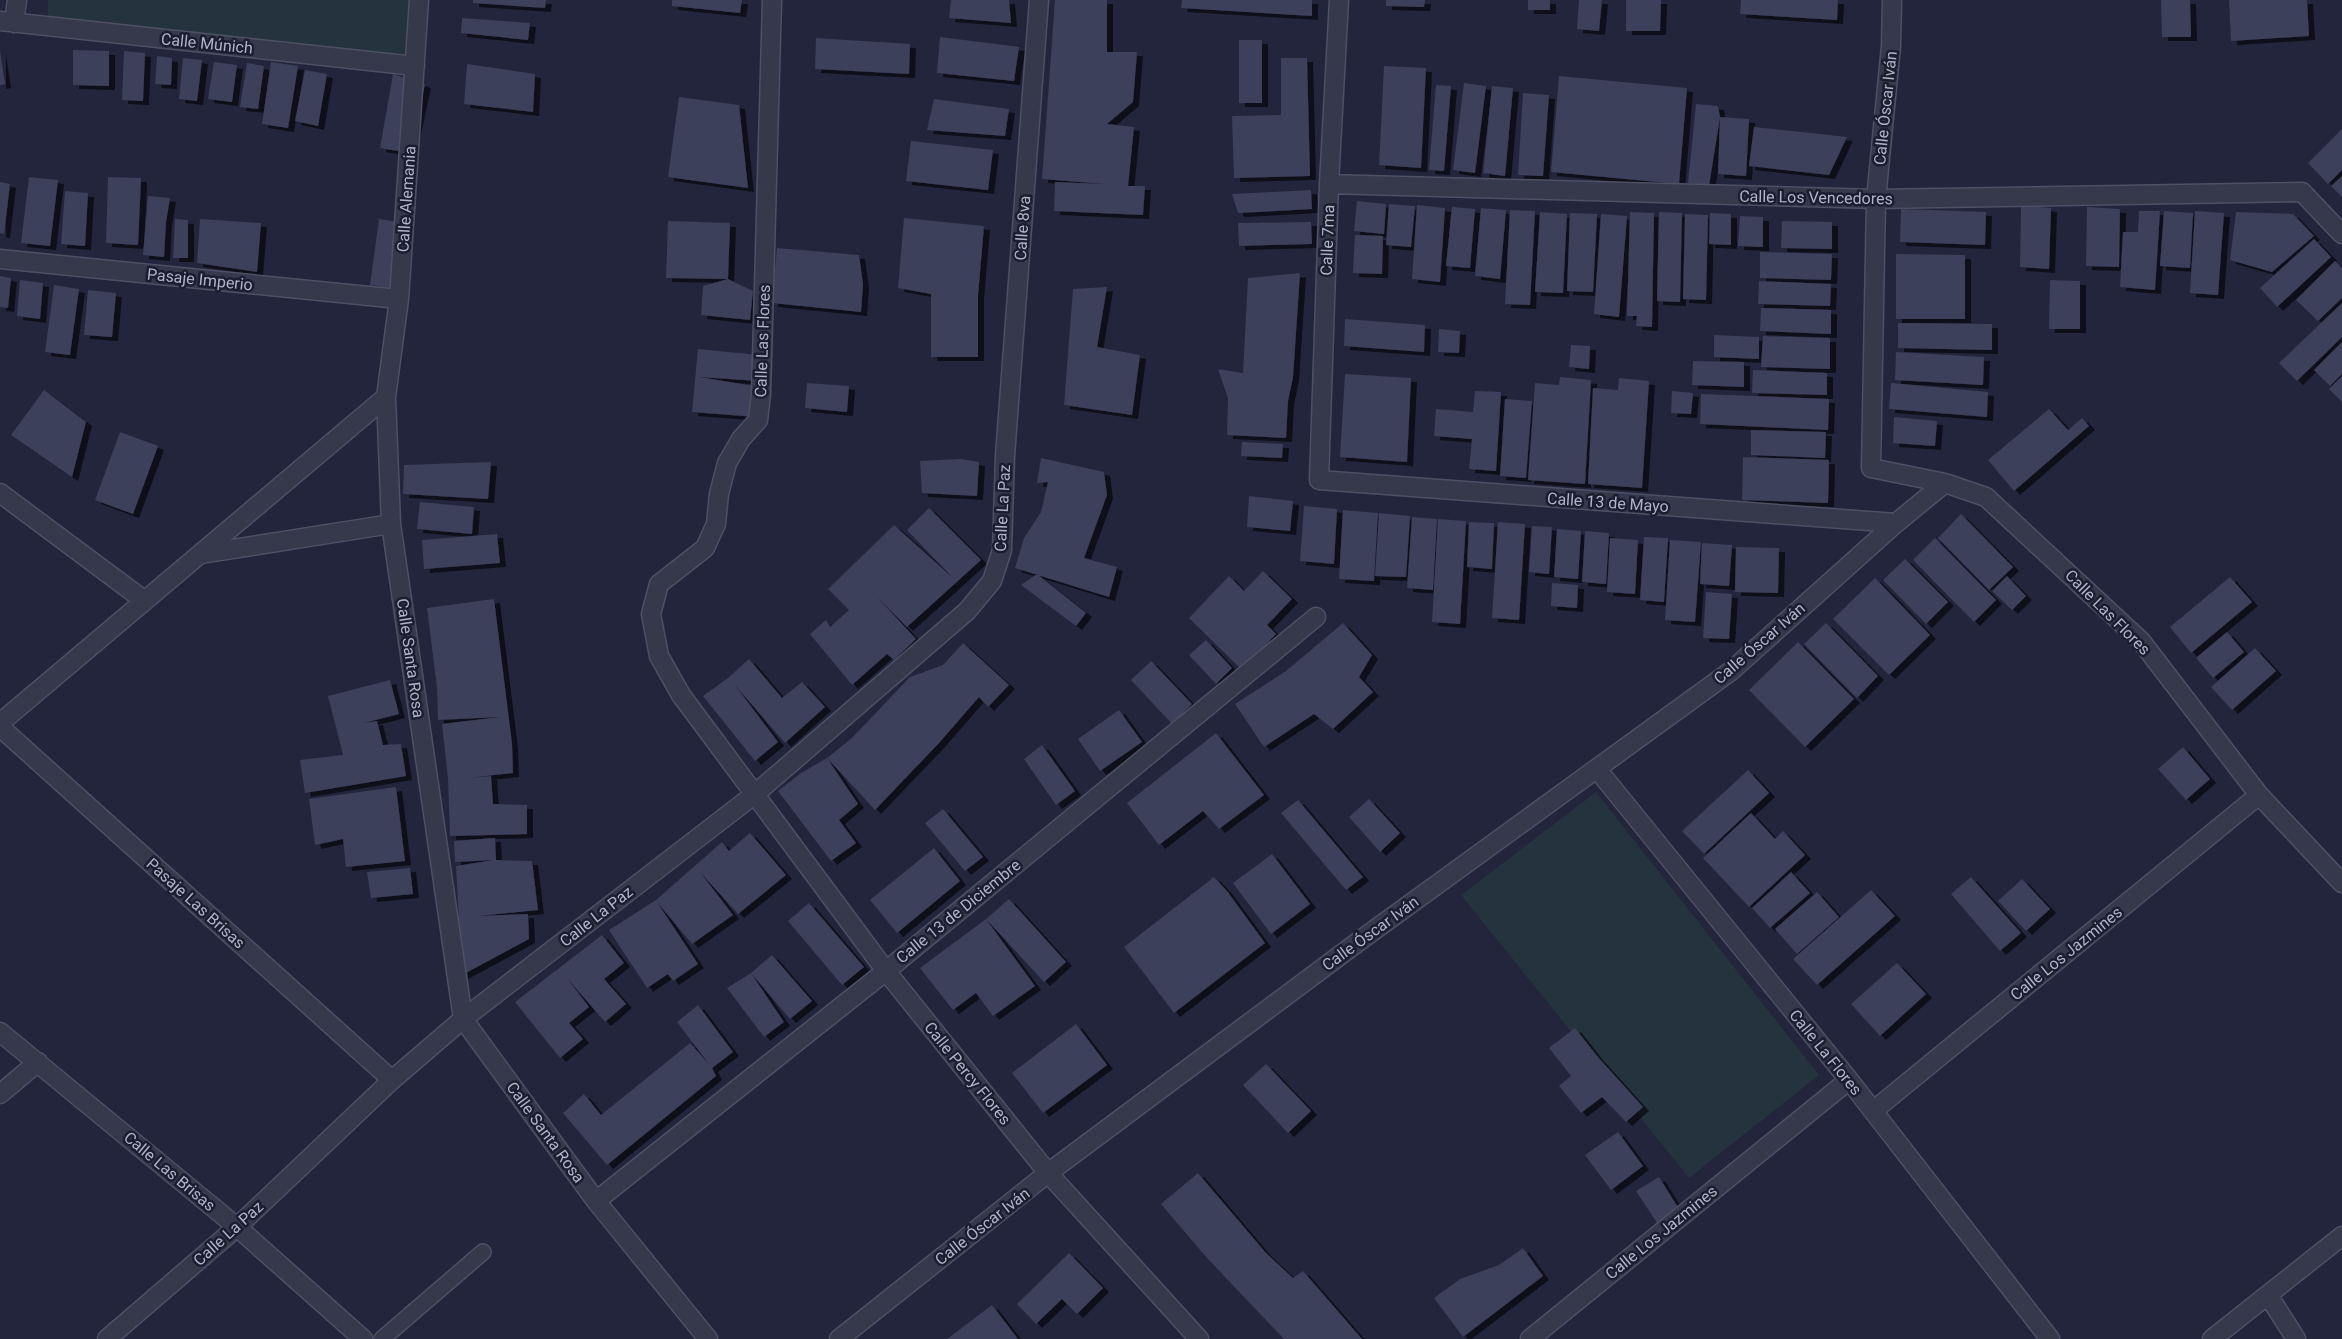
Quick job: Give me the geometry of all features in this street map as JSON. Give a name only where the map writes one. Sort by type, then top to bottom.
[{"type":"street","points":[[7,22],[16,0]]},
{"type":"street","name":"Calle Alemania","points":[[386,397],[399,299],[419,0]]},
{"type":"street","name":"Calle Las Flores","points":[[755,794],[681,695],[659,656],[651,614],[658,584],[705,548],[716,524],[719,494],[727,463],[741,439],[758,420],[761,394],[772,0]]},
{"type":"street","name":"Calle 8va","points":[[1005,456],[1039,0]]},
{"type":"street","name":"Calle 7ma","points":[[1319,480],[1329,184],[1339,0]]},
{"type":"street","name":"Calle Óscar Iván","points":[[1871,468],[1876,199],[1891,46],[1892,0]]},
{"type":"street","name":"Calle Múnich","points":[[7,22],[415,66]]},
{"type":"street","name":"Calle Los Vencedores","points":[[1329,184],[1876,199],[2302,192],[2342,234]]},
{"type":"street","name":"Pasaje Imperio","points":[[0,259],[399,299]]},
{"type":"street","points":[[0,725],[386,397]]},
{"type":"street","name":"Calle Santa Rosa","points":[[386,397],[391,524],[463,1018],[596,1201],[708,1339]]},
{"type":"street","name":"Calle La Paz","points":[[107,1339],[237,1227],[392,1080],[463,1018],[755,794],[968,611],[992,580],[1002,550],[1005,456]]},
{"type":"street","name":"Calle Las Flores","points":[[1871,468],[1945,483],[1986,496],[2141,641],[2259,795],[2342,884]]},
{"type":"street","name":"Calle 13 de Mayo","points":[[1319,480],[1896,523]]},
{"type":"street","name":"Calle Óscar Iván","points":[[839,1339],[1048,1173],[1352,946],[1731,671],[1896,523],[1945,483]]},
{"type":"street","points":[[0,493],[145,601]]},
{"type":"street","points":[[200,555],[391,524]]},
{"type":"street","name":"Calle 13 de Diciembre","points":[[596,1201],[886,971],[1316,617]]},
{"type":"street","name":"Pasaje Las Brisas","points":[[0,725],[392,1080]]},
{"type":"street","name":"Calle La Flores","points":[[1597,769],[1849,1080],[2050,1339]]},
{"type":"street","name":"Calle Percy Flores","points":[[755,794],[886,971],[1048,1173],[1199,1339]]},
{"type":"street","name":"Calle Los Jazmines","points":[[1872,1112],[2259,795]]},
{"type":"street","name":"Calle Las Brisas","points":[[0,1032],[237,1227],[363,1339]]},
{"type":"street","points":[[0,1094],[38,1062]]},
{"type":"street","name":"Calle Los Jazmines","points":[[1530,1339],[1849,1080]]},
{"type":"street","points":[[2212,1339],[2342,1236]]},
{"type":"street","points":[[2268,1295],[2296,1339]]},
{"type":"lane","points":[[382,1339],[483,1252]]},
{"type":"shaded area","points":[[48,0],[425,0],[421,63],[48,25]]},
{"type":"shaded area","points":[[1596,792],[1819,1075],[1689,1178],[1461,895]]},
{"type":"building","points":[[473,0],[546,0],[545,8],[473,3]]},
{"type":"building","points":[[672,0],[742,0],[740,13],[672,6]]},
{"type":"building","points":[[951,0],[1009,0],[1011,23],[949,18]]},
{"type":"building","points":[[1055,0],[1107,0],[1107,52],[1137,52],[1133,102],[1107,124],[1134,127],[1128,186],[1145,186],[1143,215],[1054,211],[1055,182],[1105,184],[1042,179]]},
{"type":"building","points":[[1182,0],[1312,0],[1312,16],[1181,8]]},
{"type":"building","points":[[1386,0],[1425,0],[1424,7],[1386,6]]},
{"type":"building","points":[[1528,0],[1550,0],[1550,10],[1528,10]]},
{"type":"building","points":[[1579,0],[1602,0],[1599,31],[1577,29]]},
{"type":"building","points":[[1626,0],[1661,0],[1660,31],[1626,31]]},
{"type":"building","points":[[1741,0],[1838,0],[1837,20],[1740,14]]},
{"type":"building","points":[[2161,0],[2190,0],[2191,37],[2162,37]]},
{"type":"building","points":[[2229,0],[2307,0],[2309,36],[2231,41]]},
{"type":"building","points":[[462,18],[530,23],[528,40],[461,33]]},
{"type":"building","points":[[940,37],[1019,47],[1014,81],[937,73]]},
{"type":"building","points":[[816,38],[910,44],[909,74],[815,69]]},
{"type":"building","points":[[1239,40],[1262,40],[1262,103],[1239,103]]},
{"type":"building","points":[[73,50],[109,51],[109,86],[73,85]]},
{"type":"building","points":[[0,51],[5,84],[0,85]]},
{"type":"building","points":[[124,51],[145,53],[143,101],[122,100]]},
{"type":"building","points":[[157,56],[172,58],[171,85],[155,84]]},
{"type":"building","points":[[183,58],[202,60],[197,101],[179,99]]},
{"type":"building","points":[[1281,58],[1307,58],[1310,176],[1234,178],[1232,116],[1281,115]]},
{"type":"building","points":[[214,62],[237,65],[232,102],[208,99]]},
{"type":"building","points":[[271,62],[298,66],[288,128],[262,124]]},
{"type":"building","points":[[247,63],[264,66],[258,109],[240,107]]},
{"type":"building","points":[[467,64],[535,74],[533,112],[464,104]]},
{"type":"building","points":[[1384,66],[1426,68],[1421,168],[1379,165]]},
{"type":"building","points":[[305,70],[327,74],[318,126],[295,121]]},
{"type":"building","points":[[393,74],[425,84],[410,153],[380,148]]},
{"type":"building","points":[[1559,76],[1687,88],[1679,184],[1551,172]]},
{"type":"building","points":[[1464,83],[1486,86],[1475,173],[1453,170]]},
{"type":"building","points":[[1436,85],[1451,86],[1444,171],[1429,170]]},
{"type":"building","points":[[1492,86],[1513,88],[1505,176],[1483,173]]},
{"type":"building","points":[[1523,93],[1549,95],[1543,176],[1518,175]]},
{"type":"building","points":[[679,97],[739,105],[748,188],[668,177]]},
{"type":"building","points":[[934,99],[1009,109],[1005,136],[927,130]]},
{"type":"building","points":[[1696,104],[1718,106],[1720,117],[1709,186],[1688,183]]},
{"type":"building","points":[[1720,117],[1749,119],[1746,176],[1718,174]]},
{"type":"building","points":[[1754,127],[1847,137],[1829,175],[1749,166]]},
{"type":"building","points":[[2342,129],[2342,170],[2328,184],[2308,163]]},
{"type":"building","points":[[911,141],[993,150],[988,190],[906,181]]},
{"type":"building","points":[[2342,176],[2342,197],[2331,186]]},
{"type":"building","points":[[29,177],[58,180],[50,246],[21,243]]},
{"type":"building","points":[[108,177],[141,178],[138,245],[106,243]]},
{"type":"building","points":[[0,182],[10,184],[4,234],[0,233]]},
{"type":"building","points":[[1311,190],[1312,209],[1238,213],[1232,194]]},
{"type":"building","points":[[65,191],[88,193],[85,246],[61,244]]},
{"type":"building","points":[[148,196],[170,198],[164,257],[143,255]]},
{"type":"building","points":[[1357,201],[1386,204],[1384,234],[1354,231]]},
{"type":"building","points":[[1389,204],[1415,206],[1411,247],[1386,245]]},
{"type":"building","points":[[1417,205],[1445,208],[1440,282],[1412,279]]},
{"type":"building","points":[[2021,205],[2051,208],[2049,269],[2020,267]]},
{"type":"building","points":[[1452,207],[1475,209],[1470,268],[1446,266]]},
{"type":"building","points":[[2087,207],[2120,209],[2119,267],[2086,266]]},
{"type":"building","points":[[1481,208],[1506,210],[1500,279],[1475,276]]},
{"type":"building","points":[[1901,209],[1986,212],[1985,245],[1900,242]]},
{"type":"building","points":[[1510,210],[1535,211],[1530,305],[1505,304]]},
{"type":"building","points":[[2139,211],[2160,211],[2155,290],[2120,287],[2123,232],[2138,232]]},
{"type":"building","points":[[2164,211],[2193,213],[2190,268],[2160,266]]},
{"type":"building","points":[[2195,211],[2224,213],[2218,295],[2190,293]]},
{"type":"building","points":[[1540,212],[1567,214],[1563,293],[1535,292]]},
{"type":"building","points":[[1630,212],[1654,213],[1652,327],[1636,326],[1637,316],[1627,316]]},
{"type":"building","points":[[1659,212],[1682,213],[1680,302],[1657,301]]},
{"type":"building","points":[[2236,212],[2293,214],[2314,236],[2272,272],[2230,260]]},
{"type":"building","points":[[1570,213],[1597,214],[1593,292],[1567,291]]},
{"type":"building","points":[[1710,213],[1731,214],[1731,245],[1709,244]]},
{"type":"building","points":[[1601,214],[1627,216],[1619,317],[1594,314]]},
{"type":"building","points":[[1685,214],[1708,215],[1706,300],[1683,299]]},
{"type":"building","points":[[1740,216],[1763,217],[1763,247],[1738,246]]},
{"type":"building","points":[[904,218],[984,226],[978,295],[978,357],[931,357],[931,294],[898,288]]},
{"type":"building","points":[[175,219],[188,220],[188,258],[173,258]]},
{"type":"building","points":[[200,219],[261,223],[257,272],[197,263]]},
{"type":"building","points":[[379,219],[407,223],[399,289],[370,285]]},
{"type":"building","points":[[668,221],[730,223],[728,279],[666,278]]},
{"type":"building","points":[[1782,221],[1832,222],[1832,249],[1781,248]]},
{"type":"building","points":[[1311,222],[1312,244],[1239,246],[1238,223]]},
{"type":"building","points":[[1355,235],[1383,236],[1382,274],[1353,273]]},
{"type":"building","points":[[2314,239],[2331,257],[2277,307],[2260,288]]},
{"type":"building","points":[[777,248],[859,255],[863,284],[861,312],[772,303]]},
{"type":"building","points":[[1760,252],[1832,254],[1831,280],[1760,278]]},
{"type":"building","points":[[1896,254],[1965,255],[1965,319],[1896,319]]},
{"type":"building","points":[[2335,261],[2342,268],[2342,298],[2318,321],[2296,300]]},
{"type":"building","points":[[1300,273],[1293,377],[1288,401],[1286,438],[1227,435],[1228,398],[1218,369],[1243,373],[1248,278]]},
{"type":"building","points":[[0,276],[11,278],[8,308],[0,307]]},
{"type":"building","points":[[728,279],[753,291],[750,320],[701,315],[703,286]]},
{"type":"building","points":[[20,280],[43,283],[40,319],[17,316]]},
{"type":"building","points":[[2050,280],[2080,281],[2080,329],[2049,329]]},
{"type":"building","points":[[1759,281],[1831,284],[1830,306],[1758,304]]},
{"type":"building","points":[[54,285],[79,289],[70,355],[45,352]]},
{"type":"building","points":[[1107,287],[1097,347],[1140,355],[1132,415],[1064,405],[1073,289]]},
{"type":"building","points":[[88,290],[116,293],[112,337],[84,335]]},
{"type":"building","points":[[2342,303],[2342,337],[2297,381],[2279,363]]},
{"type":"building","points":[[1761,308],[1831,310],[1831,334],[1760,331]]},
{"type":"building","points":[[1345,319],[1425,325],[1424,352],[1344,346]]},
{"type":"building","points":[[1898,323],[1992,324],[1992,350],[1898,348]]},
{"type":"building","points":[[1439,329],[1460,331],[1459,353],[1438,352]]},
{"type":"building","points":[[1714,335],[1759,337],[1759,359],[1714,357]]},
{"type":"building","points":[[1763,336],[1830,338],[1830,369],[1761,367]]},
{"type":"building","points":[[2342,342],[2342,374],[2330,386],[2314,370]]},
{"type":"building","points":[[1571,345],[1590,346],[1589,369],[1569,367]]},
{"type":"building","points":[[698,349],[760,355],[759,381],[699,377],[760,387],[756,417],[692,412]]},
{"type":"building","points":[[1896,352],[1984,357],[1983,385],[1895,380]]},
{"type":"building","points":[[1693,361],[1744,362],[1744,387],[1692,385]]},
{"type":"building","points":[[1753,370],[1827,373],[1827,395],[1752,393]]},
{"type":"building","points":[[1345,374],[1411,378],[1407,462],[1340,457]]},
{"type":"building","points":[[2342,376],[2342,402],[2329,389]]},
{"type":"building","points":[[1560,377],[1591,380],[1585,484],[1528,480],[1535,383],[1559,385]]},
{"type":"building","points":[[1619,378],[1649,381],[1642,488],[1588,484],[1593,388],[1618,390]]},
{"type":"building","points":[[807,383],[849,386],[847,412],[805,408]]},
{"type":"building","points":[[1891,383],[1988,392],[1987,417],[1889,409]]},
{"type":"building","points":[[44,390],[86,422],[72,477],[11,435]]},
{"type":"building","points":[[1475,391],[1501,392],[1496,471],[1469,469],[1472,439],[1434,436],[1436,409],[1473,412]]},
{"type":"building","points":[[1672,391],[1693,393],[1691,414],[1671,413]]},
{"type":"building","points":[[1701,394],[1829,399],[1828,430],[1700,424]]},
{"type":"building","points":[[1505,399],[1532,401],[1526,478],[1500,476]]},
{"type":"building","points":[[2049,409],[2068,430],[2082,418],[2089,426],[2014,491],[1988,460]]},
{"type":"building","points":[[1894,417],[1937,421],[1935,446],[1893,443]]},
{"type":"building","points":[[1751,430],[1826,432],[1825,458],[1751,455]]},
{"type":"building","points":[[120,432],[158,446],[133,514],[95,500]]},
{"type":"building","points":[[1242,442],[1283,444],[1282,458],[1241,456]]},
{"type":"building","points":[[1743,457],[1829,460],[1828,503],[1742,500]]},
{"type":"building","points":[[1041,458],[1104,472],[1107,495],[1084,558],[1117,567],[1109,597],[1015,568],[1024,538],[1041,512],[1048,482],[1037,483]]},
{"type":"building","points":[[960,459],[979,462],[977,496],[922,493],[920,461]]},
{"type":"building","points":[[491,462],[488,499],[403,494],[404,465]]},
{"type":"building","points":[[1249,496],[1293,501],[1290,531],[1247,527]]},
{"type":"building","points":[[420,502],[474,507],[472,534],[417,529]]},
{"type":"building","points":[[1304,506],[1337,509],[1334,564],[1300,561]]},
{"type":"building","points":[[929,508],[981,560],[907,627],[877,597],[916,639],[894,660],[887,654],[852,685],[810,634],[826,620],[830,627],[849,610],[828,589],[894,525],[953,578],[907,530]]},
{"type":"building","points":[[1343,510],[1378,513],[1374,581],[1339,579]]},
{"type":"building","points":[[1379,513],[1410,516],[1406,577],[1375,576]]},
{"type":"building","points":[[1961,514],[2013,567],[1989,590],[1938,538]]},
{"type":"building","points":[[1412,517],[1437,519],[1433,590],[1407,588]]},
{"type":"building","points":[[1438,519],[1466,521],[1460,624],[1432,622]]},
{"type":"building","points":[[1469,522],[1494,523],[1492,569],[1467,567]]},
{"type":"building","points":[[1498,522],[1525,524],[1519,620],[1492,618]]},
{"type":"building","points":[[1532,526],[1552,527],[1549,574],[1529,572]]},
{"type":"building","points":[[1557,529],[1581,531],[1578,579],[1554,577]]},
{"type":"building","points":[[1585,531],[1609,533],[1606,584],[1582,582]]},
{"type":"building","points":[[497,534],[500,563],[424,569],[422,540]]},
{"type":"building","points":[[1644,537],[1668,538],[1664,602],[1640,600]]},
{"type":"building","points":[[1610,538],[1638,540],[1635,594],[1607,592]]},
{"type":"building","points":[[1935,538],[1996,600],[1974,622],[1913,560]]},
{"type":"building","points":[[1670,540],[1701,542],[1695,622],[1665,620]]},
{"type":"building","points":[[1702,543],[1732,545],[1729,586],[1700,584]]},
{"type":"building","points":[[1736,547],[1779,548],[1778,593],[1735,592]]},
{"type":"building","points":[[1905,559],[1948,602],[1926,624],[1883,580]]},
{"type":"building","points":[[1263,571],[1292,599],[1267,625],[1276,634],[1242,670],[1189,618],[1229,576],[1244,591]]},
{"type":"building","points":[[1037,574],[1086,613],[1076,626],[1021,585]]},
{"type":"building","points":[[2007,576],[2026,596],[2012,610],[1992,591]]},
{"type":"building","points":[[2230,577],[2252,602],[2191,653],[2170,627]]},
{"type":"building","points":[[1875,578],[1930,635],[1889,675],[1833,619]]},
{"type":"building","points":[[1552,583],[1578,585],[1577,608],[1551,606]]},
{"type":"building","points":[[1706,592],[1732,594],[1729,639],[1703,638]]},
{"type":"building","points":[[494,599],[512,744],[513,773],[468,778],[491,776],[493,804],[527,805],[527,834],[450,836],[448,779],[442,724],[500,717],[438,720],[437,688],[427,608]]},
{"type":"building","points":[[1343,623],[1372,655],[1359,677],[1373,692],[1333,729],[1314,714],[1264,747],[1235,704],[1286,671]]},
{"type":"building","points":[[1826,623],[1878,676],[1857,698],[1804,644]]},
{"type":"building","points":[[2227,632],[2244,652],[2213,678],[2196,658]]},
{"type":"building","points":[[1206,640],[1232,668],[1216,684],[1189,655]]},
{"type":"building","points":[[1798,642],[1854,699],[1805,747],[1749,690]]},
{"type":"building","points":[[963,643],[1009,685],[988,707],[979,697],[875,810],[827,758],[852,738],[910,677],[943,665]]},
{"type":"building","points":[[2255,648],[2276,671],[2232,710],[2211,687]]},
{"type":"building","points":[[749,659],[782,698],[802,682],[825,707],[785,743],[734,684],[778,742],[755,761],[703,696]]},
{"type":"building","points":[[1151,661],[1192,704],[1172,724],[1131,680]]},
{"type":"building","points":[[390,680],[399,714],[364,723],[377,721],[383,745],[401,744],[406,776],[305,793],[300,760],[343,755],[328,696]]},
{"type":"building","points":[[1119,710],[1142,742],[1100,771],[1078,739]]},
{"type":"building","points":[[1216,733],[1264,795],[1219,829],[1203,811],[1159,845],[1127,803]]},
{"type":"building","points":[[1042,745],[1075,791],[1056,805],[1024,759]]},
{"type":"building","points":[[2183,747],[2210,779],[2186,800],[2158,769]]},
{"type":"building","points":[[827,758],[858,804],[839,820],[856,843],[831,861],[778,791],[801,773]]},
{"type":"building","points":[[1748,770],[1769,793],[1704,854],[1682,831]]},
{"type":"building","points":[[396,787],[405,861],[346,867],[343,839],[315,845],[309,799]]},
{"type":"building","points":[[1369,799],[1400,833],[1380,852],[1349,817]]},
{"type":"building","points":[[1298,800],[1363,877],[1346,890],[1281,813]]},
{"type":"building","points":[[943,809],[983,857],[965,871],[925,823]]},
{"type":"building","points":[[1751,813],[1775,839],[1783,831],[1805,855],[1749,907],[1703,858]]},
{"type":"building","points":[[750,833],[786,875],[738,914],[700,872],[733,915],[692,944],[657,902],[698,964],[673,981],[668,974],[647,988],[609,930],[656,900],[722,842],[729,851]]},
{"type":"building","points":[[495,838],[496,860],[532,861],[538,910],[478,916],[528,914],[529,939],[462,975],[456,866],[494,860],[455,862],[454,841]]},
{"type":"building","points":[[934,848],[960,881],[897,933],[870,900]]},
{"type":"building","points":[[1272,854],[1310,904],[1271,934],[1233,883]]},
{"type":"building","points":[[410,868],[413,894],[371,898],[367,872]]},
{"type":"building","points":[[1791,872],[1810,893],[1770,928],[1752,908]]},
{"type":"building","points":[[1214,877],[1265,943],[1174,1013],[1124,947]]},
{"type":"building","points":[[1971,877],[2021,933],[2000,951],[1951,894]]},
{"type":"building","points":[[2022,879],[2050,909],[2026,931],[1998,901]]},
{"type":"building","points":[[1871,890],[1895,916],[1817,985],[1793,959]]},
{"type":"building","points":[[1817,892],[1839,917],[1797,954],[1775,929]]},
{"type":"building","points":[[1009,899],[1066,962],[1044,982],[986,919]]},
{"type":"building","points":[[809,903],[864,967],[842,985],[788,921]]},
{"type":"building","points":[[986,919],[1035,986],[993,1016],[976,993],[953,1010],[920,968]]},
{"type":"building","points":[[602,935],[624,963],[604,979],[626,1004],[605,1022],[567,978],[589,1007],[569,1023],[583,1039],[560,1058],[515,1002]]},
{"type":"building","points":[[772,955],[812,1001],[790,1019],[751,973]]},
{"type":"building","points":[[1897,963],[1926,994],[1880,1036],[1851,1004]]},
{"type":"building","points":[[751,973],[784,1022],[764,1037],[727,988]]},
{"type":"building","points":[[698,1005],[733,1052],[712,1068],[716,1076],[607,1165],[563,1113],[584,1094],[601,1115],[690,1043],[709,1064],[677,1022]]},
{"type":"building","points":[[1076,1024],[1107,1065],[1043,1113],[1012,1073]]},
{"type":"building","points":[[1575,1028],[1643,1107],[1626,1122],[1602,1097],[1581,1113],[1559,1086],[1571,1076],[1549,1048]]},
{"type":"building","points":[[1266,1064],[1311,1111],[1288,1133],[1243,1085]]},
{"type":"building","points":[[1618,1132],[1643,1166],[1611,1190],[1585,1155]]},
{"type":"building","points":[[1198,1173],[1266,1253],[1293,1278],[1303,1271],[1362,1339],[1284,1339],[1207,1258],[1161,1204]]},
{"type":"building","points":[[1659,1177],[1679,1209],[1657,1223],[1636,1191]]},
{"type":"building","points":[[1523,1248],[1543,1276],[1463,1337],[1434,1298],[1460,1279],[1499,1265]]},
{"type":"building","points":[[1069,1253],[1103,1288],[1077,1314],[1062,1299],[1036,1324],[1017,1304]]},
{"type":"building","points":[[992,1305],[1018,1339],[947,1339]]}]
